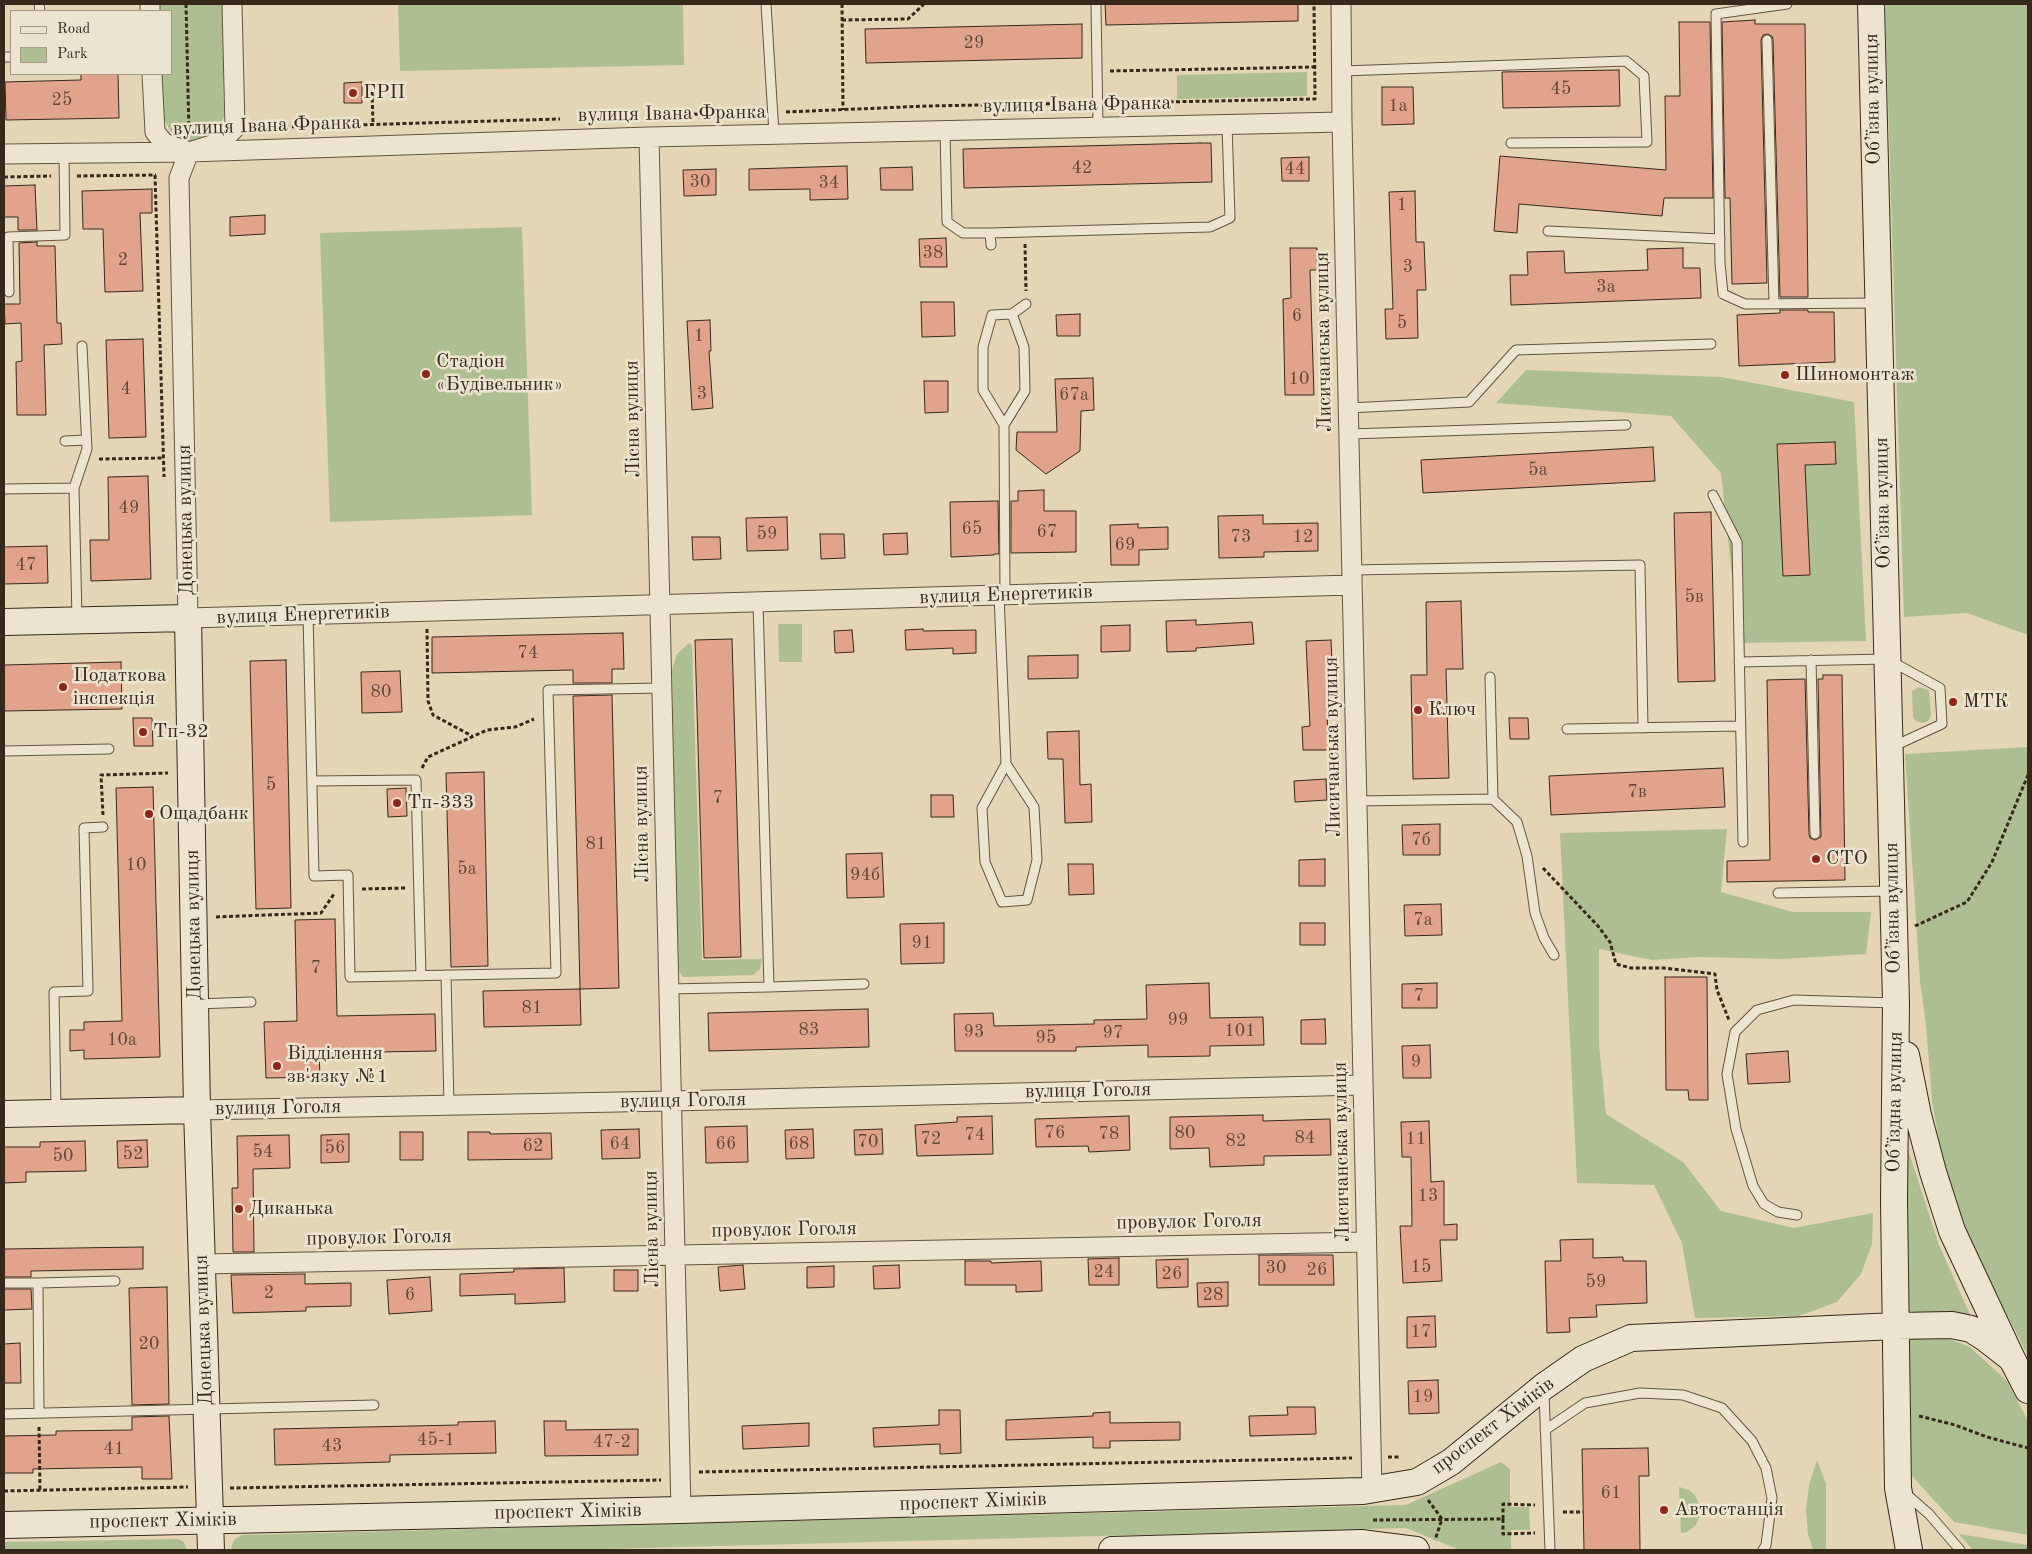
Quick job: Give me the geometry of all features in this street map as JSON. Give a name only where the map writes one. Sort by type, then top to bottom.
[{"type":"main road","name":"Об’їзна вулиця","points":[[1871,4],[1896,1003]]},
{"type":"main road","name":"вулиця Енергетиків","points":[[4,622],[188,618]]},
{"type":"main road","name":"Донецька вулиця","points":[[188,618],[195,1004],[211,1550]]},
{"type":"main road","name":"Об’їздна вулиця","points":[[1896,1003],[1894,1200],[1898,1488],[1908,1550]]},
{"type":"main road","points":[[1896,1003],[1918,1114],[1932,1172],[1952,1231],[2028,1390]]},
{"type":"main road","name":"вулиця Гоголя","points":[[4,1114],[198,1110]]},
{"type":"main road","name":"проспект Хіміків","points":[[4,1525],[681,1510],[1372,1490],[1416,1482],[1451,1462],[1544,1387],[1583,1359],[1630,1338],[1952,1325],[1972,1330],[2012,1359]]},
{"type":"main road","points":[[1112,1550],[1373,1538],[1416,1550]]},
{"type":"street","points":[[152,75],[155,132],[164,143],[190,152],[221,142],[235,128],[232,4]]},
{"type":"street","name":"Лисичанська вулиця","points":[[1341,4],[1356,801],[1372,1490]]},
{"type":"street","name":"вулиця Івана Франка","points":[[4,154],[190,152],[649,137],[1342,122]]},
{"type":"street","name":"Лісна вулиця","points":[[649,137],[681,1510]]},
{"type":"street","name":"Донецька вулиця","points":[[188,618],[179,178],[190,152]]},
{"type":"street","name":"вулиця Енергетиків","points":[[188,618],[1002,595],[1352,578]]},
{"type":"street","name":"вулиця Гоголя","points":[[198,1110],[1363,1085]]},
{"type":"street","name":"провулок Гоголя","points":[[202,1264],[1366,1242]]},
{"type":"lane","points":[[766,4],[774,134]]},
{"type":"lane","points":[[1096,4],[1098,127]]},
{"type":"lane","points":[[1787,4],[1764,9],[1716,14],[1720,239],[1723,294],[1745,304],[1879,303]]},
{"type":"lane","points":[[1767,40],[1774,304]]},
{"type":"lane","points":[[1342,71],[1626,61],[1644,76],[1647,142],[1511,143]]},
{"type":"lane","points":[[945,130],[947,222],[963,233],[990,233],[1210,227],[1230,218],[1227,124]]},
{"type":"lane","points":[[9,292],[8,237],[65,235],[64,153]]},
{"type":"lane","points":[[1548,232],[1720,239]]},
{"type":"lane","points":[[990,233],[991,245]]},
{"type":"lane","points":[[1004,426],[983,390],[983,347],[992,315],[1012,314],[1026,304]]},
{"type":"lane","points":[[1006,764],[1034,806],[1036,860],[1027,900],[1002,902],[985,862],[982,808],[1006,764],[1002,595],[1004,426],[1025,391],[1024,347],[1012,314]]},
{"type":"lane","points":[[1348,408],[1469,402],[1516,350],[1711,344]]},
{"type":"lane","points":[[77,620],[74,488],[87,449],[82,346]]},
{"type":"lane","points":[[1349,434],[1626,425]]},
{"type":"lane","points":[[65,441],[86,440]]},
{"type":"lane","points":[[4,489],[74,488]]},
{"type":"lane","points":[[1713,495],[1736,542],[1743,842]]},
{"type":"lane","points":[[1352,578],[1640,565],[1643,728]]},
{"type":"lane","points":[[758,602],[769,987]]},
{"type":"lane","points":[[308,614],[314,876],[348,875],[350,977],[556,973],[548,690],[662,688]]},
{"type":"lane","points":[[1739,662],[1887,658],[1940,688],[1942,724],[1889,748]]},
{"type":"lane","points":[[1811,660],[1815,834]]},
{"type":"lane","points":[[1490,677],[1492,799]]},
{"type":"lane","points":[[1567,729],[1740,726]]},
{"type":"lane","points":[[4,751],[109,748]]},
{"type":"lane","points":[[312,781],[416,780],[421,976]]},
{"type":"lane","points":[[1356,801],[1492,799],[1517,822],[1527,856],[1535,914],[1544,938],[1554,956]]},
{"type":"lane","points":[[56,1113],[54,992],[88,991],[84,828],[103,827]]},
{"type":"lane","points":[[1778,892],[1893,891]]},
{"type":"lane","points":[[446,976],[450,1105]]},
{"type":"lane","points":[[669,989],[864,984]]},
{"type":"lane","points":[[1797,1215],[1778,1212],[1764,1204],[1753,1186],[1736,1128],[1727,1074],[1735,1032],[1757,1010],[1794,1000],[1896,1003]]},
{"type":"lane","points":[[195,1004],[251,1002]]},
{"type":"lane","points":[[4,1283],[115,1281]]},
{"type":"lane","points":[[38,1283],[39,1413]]},
{"type":"lane","points":[[1544,1387],[1550,1550]]},
{"type":"lane","points":[[1545,1430],[1586,1403],[1640,1393],[1683,1395],[1722,1408],[1752,1441],[1766,1468],[1772,1498],[1766,1546],[1763,1550]]},
{"type":"lane","points":[[4,1414],[374,1405]]},
{"type":"lane","points":[[1898,1488],[1929,1514],[1960,1550]]},
{"type":"path","points":[[186,4],[190,152]]},
{"type":"path","points":[[842,4],[843,110]]},
{"type":"path","points":[[842,20],[908,19],[924,4]]},
{"type":"path","points":[[665,115],[927,106],[1315,99],[1314,4]]},
{"type":"path","points":[[1097,72],[1315,67]]},
{"type":"path","points":[[372,92],[372,124]]},
{"type":"path","points":[[235,128],[568,118]]},
{"type":"path","points":[[155,175],[164,484]]},
{"type":"path","points":[[1025,232],[1026,304]]},
{"type":"path","points":[[82,460],[163,458]]},
{"type":"path","points":[[427,611],[428,700],[433,715],[473,737]]},
{"type":"path","points":[[416,780],[428,758],[487,730],[514,727],[548,714]]},
{"type":"path","points":[[103,827],[101,776],[174,773]]},
{"type":"path","points":[[1894,934],[1936,918],[1967,902],[1992,862],[2028,775]]},
{"type":"path","points":[[1522,842],[1548,873],[1598,926],[1610,942],[1616,964],[1630,968],[1664,968],[1716,974],[1717,990],[1735,1032]]},
{"type":"path","points":[[211,918],[321,914],[348,875]]},
{"type":"path","points":[[348,889],[418,888]]},
{"type":"path","points":[[1897,1409],[2028,1448]]},
{"type":"path","points":[[39,1413],[40,1491]]},
{"type":"path","points":[[680,1472],[1399,1457]]},
{"type":"path","points":[[4,1491],[188,1487],[188,1477]]},
{"type":"path","points":[[1535,1512],[1535,1504],[1504,1504],[1504,1534],[1535,1534],[1535,1527]]},
{"type":"path","points":[[1373,1538],[1503,1519]]},
{"type":"green space","points":[[160,4],[222,4],[224,116],[220,128],[210,136],[192,143],[171,132],[163,117],[162,75],[172,75],[172,10],[160,10]]},
{"type":"green space","points":[[398,4],[683,4],[684,65],[400,71]]},
{"type":"green space","points":[[1885,4],[2028,4],[2028,635],[1967,613],[1904,617]]},
{"type":"green space","points":[[1307,72],[1307,96],[1177,99],[1177,75]]},
{"type":"green space","name":"Стадіон «Будівельник»","points":[[522,227],[532,515],[330,522],[320,233]]},
{"type":"green space","points":[[1526,370],[1722,377],[1854,402],[1866,641],[1739,643],[1721,473],[1671,416],[1496,403]]},
{"type":"green space","points":[[778,624],[802,624],[802,662],[779,662]]},
{"type":"green space","points":[[689,643],[692,645],[702,960],[762,959],[760,969],[753,975],[683,977],[678,970],[672,670],[677,654]]},
{"type":"green space","points":[[1919,687],[1929,690],[1931,716],[1928,721],[1923,723],[1916,721],[1913,717],[1912,691]]},
{"type":"green space","points":[[2028,747],[2028,1356],[1956,1207],[1942,1159],[1932,1100],[1926,1025],[1920,981],[1905,754]]},
{"type":"green space","points":[[1727,829],[1721,892],[1793,912],[1871,912],[1866,954],[1782,959],[1699,957],[1652,960],[1599,949],[1599,1045],[1606,1114],[1683,1162],[1721,1211],[1794,1228],[1873,1213],[1872,1244],[1861,1274],[1837,1302],[1799,1316],[1695,1318],[1682,1243],[1654,1185],[1577,1183],[1560,833]]},
{"type":"green space","points":[[1904,1137],[1939,1245],[1972,1319],[1909,1311]]},
{"type":"green space","points":[[1939,1335],[1970,1347],[2007,1381],[2028,1421],[2028,1535],[1954,1522],[1911,1475],[1910,1337]]},
{"type":"green space","points":[[1817,1460],[1826,1484],[1826,1550],[1813,1550],[1808,1535],[1806,1510],[1809,1485]]},
{"type":"green space","points":[[1501,1462],[1510,1469],[1510,1507],[1529,1507],[1530,1530],[1511,1530],[1511,1550],[1460,1550],[1406,1528],[567,1550],[233,1550],[231,1547],[235,1539],[242,1535],[1406,1505]]},
{"type":"green space","points":[[1679,1487],[1689,1490],[1695,1495],[1701,1509],[1696,1525],[1687,1532],[1681,1533]]},
{"type":"green space","points":[[1959,1534],[2028,1545],[2028,1550],[1973,1550]]},
{"type":"green space","points":[[178,1539],[184,1542],[187,1550],[4,1550],[4,1542]]},
{"type":"building","points":[[1105,4],[1298,4],[1298,21],[1106,25]]},
{"type":"building","points":[[1755,20],[1755,24],[1805,24],[1808,297],[1780,297],[1773,40],[1772,36],[1767,34],[1763,35],[1761,40],[1767,283],[1732,284],[1730,198],[1725,198],[1722,22]]},
{"type":"building","points":[[1679,22],[1710,22],[1713,198],[1664,198],[1662,216],[1519,204],[1517,233],[1494,231],[1500,156],[1666,170],[1665,96],[1680,96]]},
{"type":"building","points":[[1082,24],[1082,58],[866,63],[865,29]]},
{"type":"building","points":[[1619,70],[1620,106],[1503,108],[1502,72]]},
{"type":"building","points":[[81,75],[118,75],[119,118],[6,120],[5,82],[81,80]]},
{"type":"building","name":"ГРП","points":[[362,82],[362,103],[344,103],[344,83]]},
{"type":"building","points":[[1382,87],[1413,87],[1414,124],[1382,125]]},
{"type":"building","points":[[1211,143],[1212,182],[964,188],[963,149]]},
{"type":"building","points":[[1309,157],[1309,181],[1282,181],[1281,158]]},
{"type":"building","points":[[847,166],[848,199],[810,200],[810,189],[749,190],[749,169]]},
{"type":"building","points":[[912,167],[913,190],[881,190],[880,168]]},
{"type":"building","points":[[716,169],[716,195],[684,196],[683,170]]},
{"type":"building","points":[[35,185],[37,230],[18,230],[18,217],[4,217],[4,186]]},
{"type":"building","points":[[152,189],[152,213],[140,213],[143,291],[105,292],[103,229],[83,229],[82,191]]},
{"type":"building","points":[[1415,191],[1416,242],[1424,242],[1426,290],[1417,290],[1418,338],[1386,339],[1385,309],[1393,309],[1389,192]]},
{"type":"building","points":[[265,215],[265,234],[230,236],[230,217]]},
{"type":"building","points":[[946,238],[947,267],[920,267],[919,239]]},
{"type":"building","points":[[37,242],[37,246],[55,246],[57,323],[61,323],[62,344],[44,345],[46,415],[17,415],[16,362],[22,361],[21,323],[5,324],[4,304],[20,304],[19,243]]},
{"type":"building","points":[[1290,248],[1317,248],[1317,270],[1310,270],[1314,395],[1285,395],[1283,299],[1291,298]]},
{"type":"building","points":[[1683,248],[1683,268],[1700,268],[1701,298],[1511,305],[1510,275],[1528,275],[1527,252],[1564,251],[1565,273],[1648,270],[1647,249]]},
{"type":"building","points":[[921,302],[954,302],[955,336],[922,337]]},
{"type":"building","points":[[1780,310],[1834,312],[1835,362],[1739,366],[1737,315],[1780,313]]},
{"type":"building","points":[[1080,314],[1080,336],[1057,336],[1056,315]]},
{"type":"building","points":[[710,320],[711,351],[709,351],[713,408],[692,410],[687,321]]},
{"type":"building","points":[[143,339],[146,437],[109,438],[106,340]]},
{"type":"building","points":[[1093,378],[1094,410],[1081,411],[1080,451],[1046,474],[1016,450],[1017,432],[1057,432],[1055,379]]},
{"type":"building","points":[[924,381],[948,381],[948,412],[925,413]]},
{"type":"building","points":[[1835,442],[1836,464],[1805,465],[1810,575],[1783,576],[1777,444]]},
{"type":"building","points":[[1653,447],[1655,481],[1423,493],[1421,460]]},
{"type":"building","points":[[148,476],[151,579],[91,581],[90,540],[109,540],[108,477]]},
{"type":"building","points":[[1044,490],[1044,511],[1076,511],[1076,552],[1011,553],[1011,501],[1018,501],[1018,491]]},
{"type":"building","points":[[998,501],[999,554],[951,557],[950,502]]},
{"type":"building","points":[[1711,512],[1715,681],[1678,682],[1674,513]]},
{"type":"building","points":[[1263,515],[1263,524],[1318,523],[1318,551],[1264,552],[1264,557],[1219,558],[1218,516]]},
{"type":"building","points":[[787,517],[788,550],[747,551],[746,518]]},
{"type":"building","points":[[1138,524],[1138,528],[1168,527],[1168,549],[1139,550],[1139,565],[1111,565],[1110,525]]},
{"type":"building","points":[[907,533],[908,554],[884,555],[883,534]]},
{"type":"building","points":[[820,534],[844,534],[845,558],[821,559]]},
{"type":"building","points":[[692,537],[720,537],[721,559],[693,560]]},
{"type":"building","points":[[47,546],[48,583],[4,584],[4,547]]},
{"type":"building","points":[[1461,601],[1463,669],[1446,669],[1449,778],[1413,779],[1411,675],[1427,675],[1426,602]]},
{"type":"building","points":[[1196,620],[1196,625],[1252,622],[1254,644],[1196,648],[1196,651],[1167,652],[1166,621]]},
{"type":"building","points":[[1130,625],[1130,651],[1101,652],[1101,626]]},
{"type":"building","points":[[923,629],[923,631],[976,630],[976,653],[953,654],[953,648],[906,650],[905,630]]},
{"type":"building","points":[[852,630],[854,652],[835,653],[834,631]]},
{"type":"building","points":[[623,633],[624,669],[612,669],[612,683],[573,683],[573,670],[432,673],[432,637]]},
{"type":"building","points":[[732,639],[741,957],[704,958],[695,640]]},
{"type":"building","points":[[1331,640],[1334,706],[1327,706],[1328,750],[1303,750],[1302,727],[1310,726],[1306,641]]},
{"type":"building","points":[[1078,655],[1078,678],[1028,679],[1028,656]]},
{"type":"building","points":[[286,660],[291,908],[256,909],[250,661]]},
{"type":"building","name":"Податкова інспекція","points":[[121,662],[122,709],[4,711],[4,665]]},
{"type":"building","points":[[400,671],[402,712],[362,713],[361,672]]},
{"type":"building","points":[[1823,675],[1842,675],[1845,880],[1727,882],[1727,861],[1770,860],[1767,680],[1805,679],[1809,834],[1810,838],[1815,840],[1821,837],[1818,679],[1823,679]]},
{"type":"building","points":[[612,695],[619,988],[580,989],[573,696]]},
{"type":"building","name":"Тп-32","points":[[133,718],[152,718],[153,746],[134,746]]},
{"type":"building","points":[[1509,718],[1528,718],[1529,739],[1510,739]]},
{"type":"building","points":[[1079,731],[1080,785],[1091,784],[1092,822],[1065,823],[1063,759],[1048,759],[1047,732]]},
{"type":"building","points":[[1723,768],[1725,807],[1551,815],[1549,776]]},
{"type":"building","points":[[484,772],[488,966],[451,967],[446,773]]},
{"type":"building","points":[[1326,779],[1327,800],[1295,802],[1294,781]]},
{"type":"building","points":[[153,787],[160,1057],[84,1059],[84,1050],[70,1051],[70,1030],[84,1030],[84,1022],[122,1021],[116,788]]},
{"type":"building","name":"Тп-333","points":[[406,788],[407,816],[388,817],[387,789]]},
{"type":"building","points":[[931,795],[953,795],[954,817],[931,817]]},
{"type":"building","points":[[1440,824],[1440,855],[1403,855],[1402,825]]},
{"type":"building","points":[[882,853],[884,897],[847,898],[846,854]]},
{"type":"building","points":[[1325,859],[1325,886],[1299,886],[1299,860]]},
{"type":"building","points":[[1068,864],[1093,864],[1094,894],[1069,895]]},
{"type":"building","points":[[1441,904],[1442,935],[1405,936],[1404,905]]},
{"type":"building","points":[[335,919],[337,1016],[435,1014],[436,1051],[319,1053],[320,1077],[266,1078],[264,1022],[297,1021],[295,920]]},
{"type":"building","points":[[944,923],[944,963],[901,964],[900,924]]},
{"type":"building","points":[[1300,923],[1325,923],[1325,945],[1300,945]]},
{"type":"building","points":[[1665,977],[1707,977],[1708,1100],[1689,1100],[1688,1090],[1666,1090]]},
{"type":"building","points":[[1209,983],[1210,1018],[1263,1017],[1264,1045],[1210,1046],[1210,1056],[1148,1057],[1148,1045],[1076,1047],[1076,1051],[955,1051],[954,1014],[993,1013],[994,1026],[1094,1024],[1094,1020],[1147,1019],[1146,985]]},
{"type":"building","points":[[1437,983],[1437,1008],[1402,1008],[1402,984]]},
{"type":"building","points":[[580,989],[581,1025],[484,1027],[483,991]]},
{"type":"building","points":[[868,1009],[869,1047],[709,1051],[708,1013]]},
{"type":"building","points":[[1325,1019],[1326,1044],[1301,1044],[1301,1020]]},
{"type":"building","points":[[1430,1045],[1431,1078],[1403,1078],[1402,1046]]},
{"type":"building","points":[[1788,1051],[1790,1082],[1748,1084],[1746,1054]]},
{"type":"building","points":[[1263,1115],[1263,1121],[1330,1119],[1331,1155],[1264,1156],[1264,1165],[1210,1167],[1209,1148],[1170,1149],[1170,1117]]},
{"type":"building","points":[[992,1116],[993,1154],[917,1156],[915,1125],[957,1122],[957,1117]]},
{"type":"building","points":[[1129,1116],[1130,1150],[1089,1152],[1088,1146],[1036,1147],[1035,1119]]},
{"type":"building","points":[[1429,1121],[1431,1182],[1444,1181],[1444,1225],[1457,1224],[1457,1240],[1440,1240],[1442,1281],[1403,1283],[1400,1226],[1412,1226],[1411,1157],[1402,1157],[1401,1122]]},
{"type":"building","points":[[747,1126],[748,1162],[706,1163],[705,1127]]},
{"type":"building","points":[[639,1129],[640,1158],[602,1159],[601,1130]]},
{"type":"building","points":[[813,1129],[814,1158],[786,1159],[785,1130]]},
{"type":"building","points":[[882,1129],[883,1154],[855,1155],[854,1130]]},
{"type":"building","points":[[400,1132],[423,1132],[423,1160],[400,1160]]},
{"type":"building","points":[[468,1132],[490,1132],[490,1134],[551,1133],[552,1159],[468,1160]]},
{"type":"building","points":[[349,1134],[349,1162],[321,1163],[321,1135]]},
{"type":"building","points":[[289,1135],[290,1168],[253,1169],[254,1252],[233,1252],[232,1188],[238,1188],[237,1136]]},
{"type":"building","points":[[147,1140],[148,1167],[118,1168],[117,1141]]},
{"type":"building","points":[[85,1141],[86,1171],[26,1172],[26,1182],[4,1183],[4,1147],[40,1147],[40,1142]]},
{"type":"building","points":[[1593,1239],[1593,1258],[1623,1257],[1623,1261],[1646,1261],[1647,1303],[1596,1305],[1597,1317],[1569,1318],[1570,1332],[1547,1333],[1545,1261],[1561,1261],[1560,1240]]},
{"type":"building","points":[[143,1247],[143,1269],[31,1271],[31,1277],[4,1277],[4,1249]]},
{"type":"building","points":[[1259,1255],[1333,1255],[1334,1285],[1259,1285]]},
{"type":"building","points":[[1119,1258],[1119,1285],[1089,1285],[1088,1259]]},
{"type":"building","points":[[1188,1259],[1188,1287],[1157,1288],[1156,1260]]},
{"type":"building","points":[[965,1261],[991,1261],[991,1263],[1041,1261],[1042,1291],[1016,1292],[1016,1285],[965,1285]]},
{"type":"building","points":[[743,1265],[745,1289],[720,1291],[718,1267]]},
{"type":"building","points":[[899,1265],[900,1288],[874,1289],[873,1266]]},
{"type":"building","points":[[834,1266],[834,1287],[807,1288],[807,1267]]},
{"type":"building","points":[[564,1268],[565,1302],[515,1304],[515,1294],[460,1296],[460,1274],[514,1272],[514,1269]]},
{"type":"building","points":[[614,1270],[638,1270],[638,1291],[614,1291]]},
{"type":"building","points":[[305,1274],[305,1284],[351,1283],[351,1306],[306,1307],[306,1311],[233,1313],[231,1275]]},
{"type":"building","points":[[430,1277],[432,1311],[389,1314],[387,1280]]},
{"type":"building","points":[[1228,1282],[1228,1306],[1198,1307],[1197,1283]]},
{"type":"building","points":[[167,1287],[169,1404],[132,1405],[129,1288]]},
{"type":"building","points":[[4,1289],[31,1289],[32,1309],[4,1310]]},
{"type":"building","points":[[1435,1316],[1436,1347],[1407,1348],[1407,1317]]},
{"type":"building","points":[[20,1343],[21,1383],[4,1383],[4,1344]]},
{"type":"building","points":[[1438,1380],[1439,1413],[1409,1414],[1408,1381]]},
{"type":"building","points":[[1287,1407],[1315,1407],[1316,1434],[1250,1436],[1249,1416],[1288,1415]]},
{"type":"building","points":[[939,1410],[960,1410],[961,1453],[940,1454],[940,1444],[874,1447],[873,1428],[939,1425]]},
{"type":"building","points":[[1110,1412],[1110,1423],[1180,1422],[1180,1440],[1110,1441],[1110,1448],[1093,1448],[1093,1437],[1006,1440],[1006,1420],[1093,1416],[1093,1413]]},
{"type":"building","points":[[169,1416],[172,1479],[142,1479],[142,1467],[33,1469],[33,1473],[4,1473],[4,1436],[56,1435],[56,1431],[132,1430],[132,1417]]},
{"type":"building","points":[[495,1421],[496,1453],[390,1455],[390,1462],[275,1465],[274,1429],[458,1425],[458,1422]]},
{"type":"building","points":[[544,1421],[566,1421],[566,1430],[638,1429],[638,1455],[545,1456]]},
{"type":"building","points":[[809,1423],[809,1446],[743,1449],[742,1426]]},
{"type":"building","points":[[1648,1448],[1649,1476],[1639,1476],[1640,1550],[1584,1550],[1582,1449]]},
{"type":"place","name":"ГРП","points":[[353,93]]},
{"type":"place","name":"Стадіон «Будівельник»","points":[[426,374]]},
{"type":"place","name":"Шиномонтаж","points":[[1785,375]]},
{"type":"place","name":"Податкова інспекція","points":[[63,687]]},
{"type":"place","name":"МТК","points":[[1953,702]]},
{"type":"place","name":"Ключ","points":[[1418,710]]},
{"type":"place","name":"Тп-32","points":[[143,732]]},
{"type":"place","name":"Тп-333","points":[[397,803]]},
{"type":"place","name":"Ощадбанк","points":[[149,814]]},
{"type":"place","name":"СТО","points":[[1816,859]]},
{"type":"place","name":"Відділення зв'язку №1","points":[[277,1066]]},
{"type":"place","name":"Диканька","points":[[239,1209]]},
{"type":"place","name":"Автостанція","points":[[1664,1510]]}]
